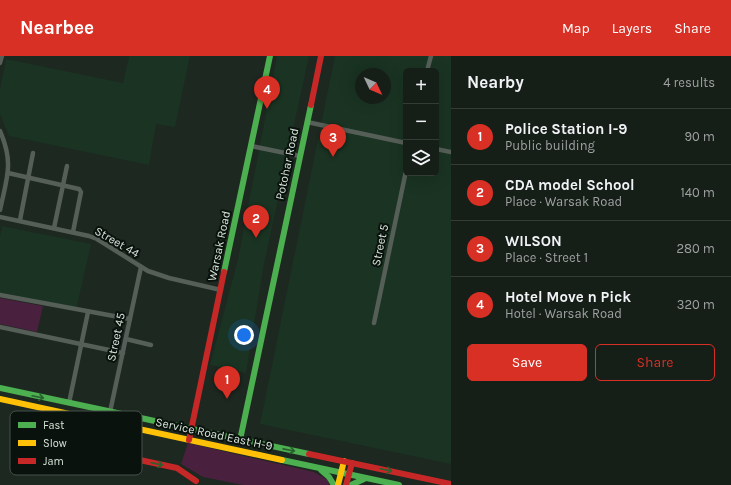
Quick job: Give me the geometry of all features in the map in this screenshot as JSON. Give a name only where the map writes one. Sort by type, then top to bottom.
[{"type":"main road","name":"Warsak Road","points":[[189,440],[270,56]]},
{"type":"main road","name":"Potohar Road","points":[[240,440],[320,56]]},
{"type":"main road","name":"Service Road East H-9","points":[[0,388],[105,411]]},
{"type":"main road","points":[[16,403],[18,392]]},
{"type":"main road","name":"Service Road East H-9","points":[[0,399],[53,411]]},
{"type":"main road","name":"Service Road East H-9","points":[[142,418],[451,484]]},
{"type":"main road","name":"Service Road East H-9","points":[[142,429],[399,485]]},
{"type":"main road","points":[[142,460],[177,468],[196,481]]},
{"type":"main road","points":[[338,485],[340,473],[348,462]]},
{"type":"main road","points":[[346,485],[349,475],[348,462]]},
{"type":"main road","points":[[315,468],[329,476],[334,485]]},
{"type":"main road","points":[[351,485],[362,479],[370,479]]},
{"type":"street","points":[[0,63],[2,56]]},
{"type":"street","points":[[428,68],[431,56]]},
{"type":"street","points":[[307,122],[403,142]]},
{"type":"street","points":[[0,131],[9,157],[8,173],[0,210]]},
{"type":"street","points":[[251,146],[300,156]]},
{"type":"street","points":[[0,150],[6,151]]},
{"type":"street","points":[[439,150],[451,152]]},
{"type":"street","points":[[20,220],[33,153]]},
{"type":"street","points":[[54,228],[67,166]]},
{"type":"street","points":[[8,173],[78,188],[80,190],[73,232]]},
{"type":"street","name":"Street 5","points":[[374,323],[405,176]]},
{"type":"street","name":"Street 44","points":[[0,217],[73,232],[97,239],[141,267],[169,278],[221,290]]},
{"type":"street","name":"Street 45","points":[[110,411],[141,267]]},
{"type":"street","points":[[0,295],[130,319]]},
{"type":"street","points":[[69,403],[88,312]]},
{"type":"street","points":[[0,327],[123,353]]},
{"type":"street","points":[[126,339],[151,345]]},
{"type":"shaded area","points":[[129,56],[190,56],[175,127],[156,124],[149,165],[9,136],[0,114],[0,90],[6,59],[123,83]]},
{"type":"shaded area","points":[[277,56],[309,56],[263,269],[246,373],[210,365],[238,259]]},
{"type":"shaded area","points":[[335,56],[451,56],[451,464],[260,424]]},
{"type":"shaded area","points":[[2,226],[91,244],[76,310],[0,294],[0,236]]},
{"type":"shaded area","points":[[0,298],[43,306],[37,332],[0,324]]},
{"type":"shaded area","points":[[188,443],[314,472],[328,480],[329,485],[243,485],[203,477],[181,464]]},
{"type":"traffic: fast","points":[[224,272],[270,56]]},
{"type":"traffic: fast","points":[[240,440],[311,105]]},
{"type":"traffic: fast","points":[[0,388],[108,411]]},
{"type":"traffic: fast","points":[[142,418],[309,454]]},
{"type":"traffic: fast","points":[[282,460],[399,485]]},
{"type":"traffic: fast","points":[[321,470],[329,477],[334,485]]},
{"type":"traffic: fast","points":[[351,485],[364,479]]},
{"type":"traffic: slow","points":[[0,399],[55,411]]},
{"type":"traffic: slow","points":[[142,430],[282,460]]},
{"type":"traffic: slow","points":[[338,485],[344,461]]},
{"type":"traffic: jam","points":[[311,105],[321,56]]},
{"type":"traffic: jam","points":[[189,440],[224,272]]},
{"type":"traffic: jam","points":[[309,454],[451,484]]},
{"type":"traffic: jam","points":[[142,460],[177,468],[196,481]]},
{"type":"traffic: jam","points":[[346,485],[352,463]]},
{"type":"place","name":"Hotel Move n Pick","points":[[267,109]]},
{"type":"place","name":"WILSON","points":[[333,157]]},
{"type":"place","name":"CDA model School","points":[[256,238]]},
{"type":"place","name":"Police Station I-9","points":[[227,399]]}]
